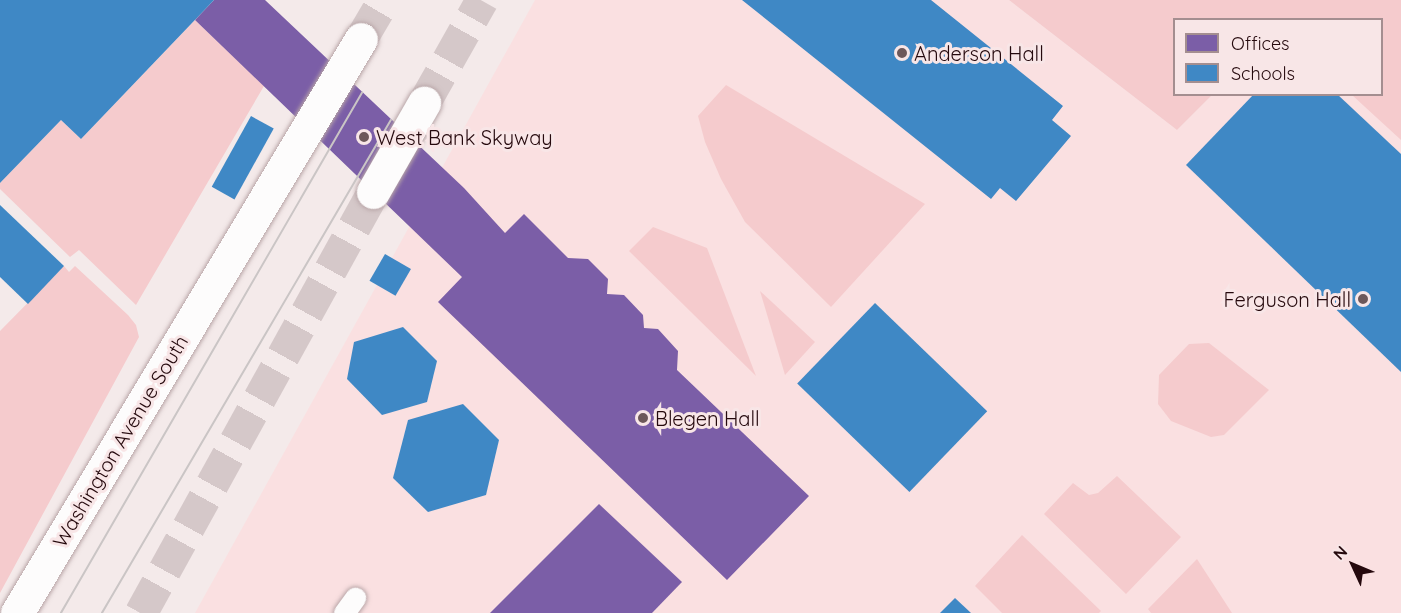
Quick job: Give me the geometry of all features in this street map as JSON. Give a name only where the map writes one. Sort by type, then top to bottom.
[{"type":"street","name":"Washington Avenue South","points":[[17,613],[361,39]]},
{"type":"street","points":[[374,192],[424,103]]},
{"type":"shaded area","points":[[535,0],[1009,0],[1177,130],[1211,96],[1354,96],[1401,140],[1401,613],[195,613]]},
{"type":"shaded area","points":[[1009,0],[1401,0],[1401,140],[1353,96],[1383,96],[1383,18],[1173,18],[1173,96],[1211,96],[1177,130]]},
{"type":"shaded area","points":[[195,20],[264,86],[136,305],[79,250],[70,257],[0,189],[0,183],[61,120],[81,139]]},
{"type":"shaded area","points":[[726,85],[925,204],[831,307],[745,222],[721,179],[705,142],[698,116]]},
{"type":"shaded area","points":[[653,227],[707,248],[756,376],[629,251]]},
{"type":"shaded area","points":[[64,266],[69,272],[75,266],[128,315],[136,325],[139,337],[0,593],[0,331]]},
{"type":"shaded area","points":[[760,291],[815,342],[785,375]]},
{"type":"shaded area","points":[[1209,343],[1269,390],[1224,435],[1211,437],[1171,421],[1158,404],[1159,375],[1189,344]]},
{"type":"shaded area","points":[[1117,476],[1181,537],[1126,594],[1044,514],[1073,483],[1089,495],[1098,493]]},
{"type":"shaded area","points":[[1022,535],[1101,611],[1099,613],[1002,613],[975,586]]},
{"type":"shaded area","points":[[1197,559],[1232,613],[1151,613],[1148,609]]},
{"type":"building: Offices","name":"Blegen Hall","points":[[214,0],[265,0],[464,188],[505,233],[524,214],[568,258],[588,259],[608,279],[607,294],[624,295],[643,315],[644,328],[658,329],[678,351],[677,370],[809,496],[727,580],[438,302],[462,277],[195,20]]},
{"type":"building: Offices","points":[[599,504],[682,582],[652,613],[490,613]]},
{"type":"building: Schools","points":[[0,0],[214,0],[81,139],[61,120],[0,183]]},
{"type":"building: Schools","name":"Anderson Hall","points":[[742,0],[931,0],[1063,106],[1052,120],[1071,136],[1016,201],[1000,188],[991,199]]},
{"type":"building: Schools","name":"Ferguson Hall","points":[[1252,96],[1339,96],[1401,154],[1401,372],[1186,165]]},
{"type":"building: Schools","points":[[251,116],[274,129],[234,199],[212,187]]},
{"type":"building: Schools","points":[[0,205],[64,266],[28,304],[0,277]]},
{"type":"building: Schools","points":[[385,254],[411,269],[395,296],[370,281]]},
{"type":"building: Schools","points":[[875,303],[987,411],[909,492],[797,384]]},
{"type":"building: Schools","points":[[403,327],[437,361],[427,402],[382,415],[347,379],[354,342]]},
{"type":"building: Schools","points":[[463,404],[499,440],[486,495],[428,512],[393,478],[408,420]]},
{"type":"building: Schools","points":[[955,598],[971,613],[940,613]]},
{"type":"tunnel","points":[[361,39],[384,0]]},
{"type":"tunnel","points":[[424,103],[482,0]]},
{"type":"tunnel","points":[[141,613],[373,192]]},
{"type":"tram line","points":[[61,613],[362,93]]},
{"type":"tram line","points":[[102,613],[391,120]]},
{"type":"place","name":"Anderson Hall","points":[[902,53]]},
{"type":"place","name":"West Bank Skyway","points":[[364,137]]},
{"type":"place","name":"Ferguson Hall","points":[[1363,299]]},
{"type":"place","name":"Blegen Hall","points":[[643,418]]}]
